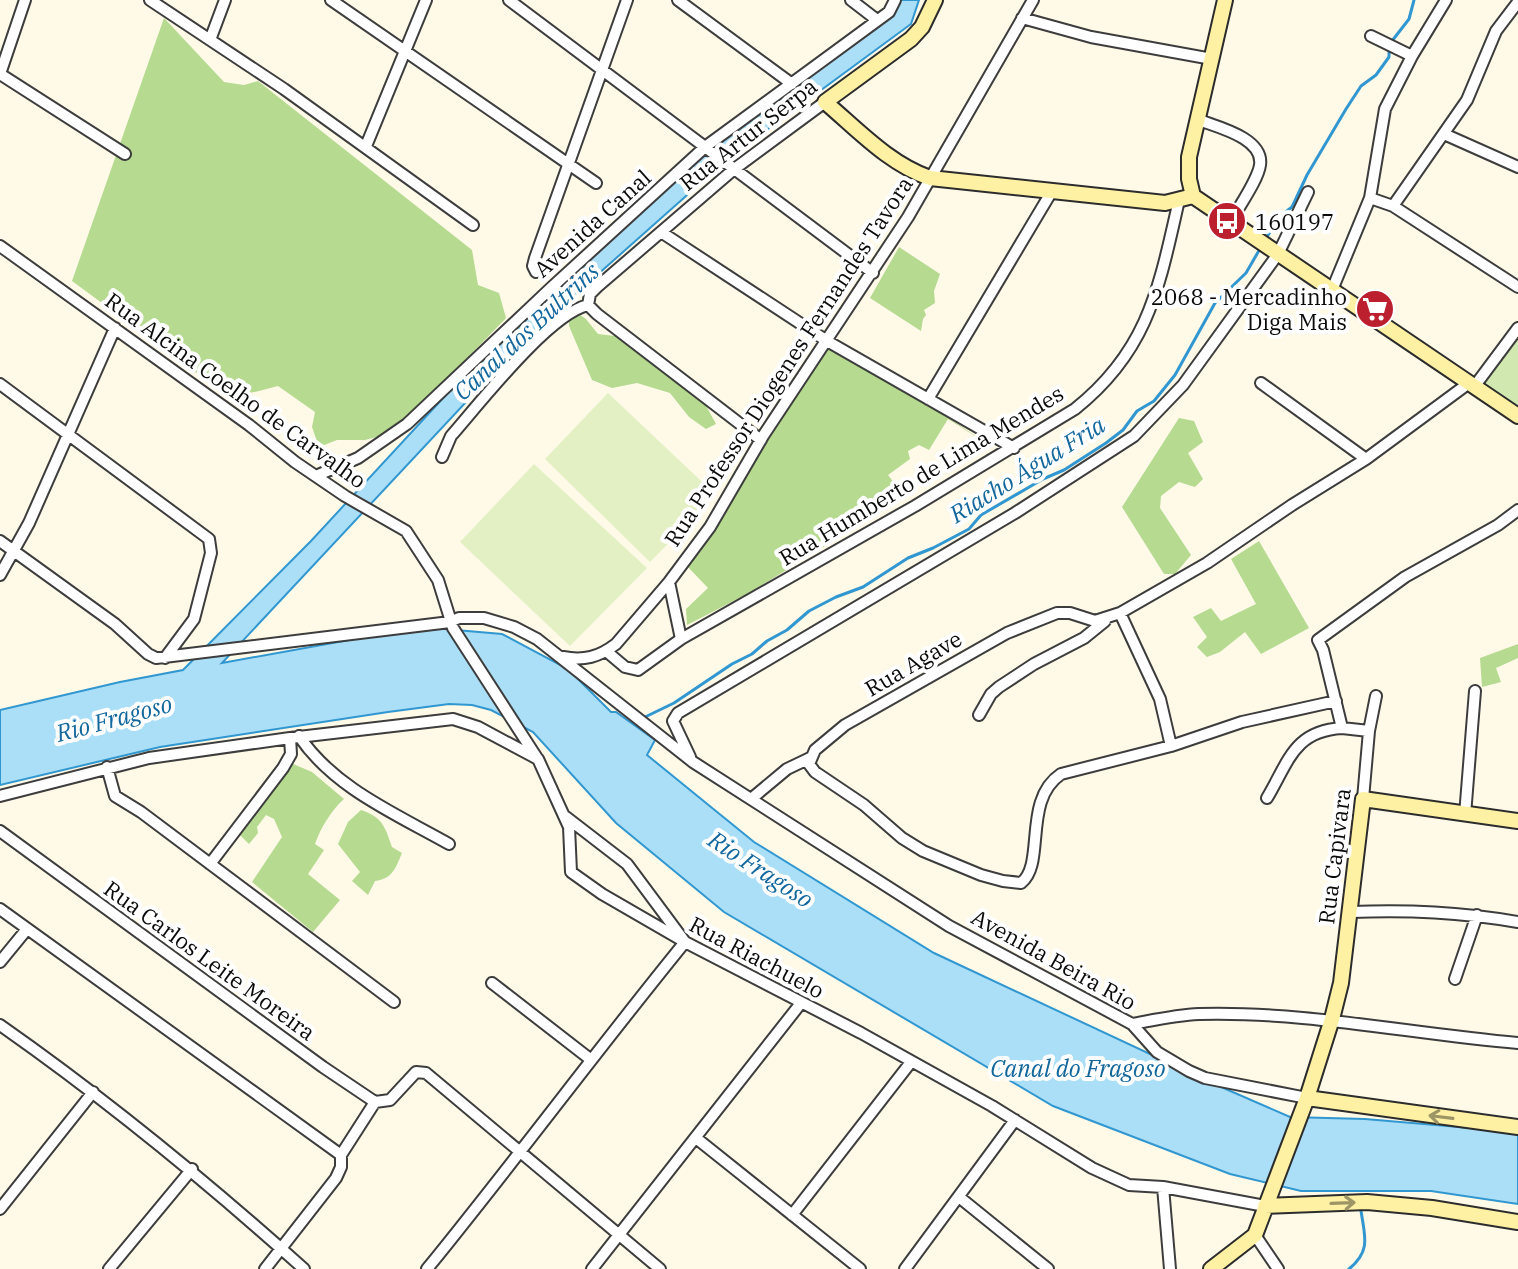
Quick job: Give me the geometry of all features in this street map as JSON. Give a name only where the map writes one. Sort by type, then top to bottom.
[{"type":"street","points":[[25,0],[0,74],[125,154]]},
{"type":"street","points":[[150,0],[366,146],[473,225]]},
{"type":"street","points":[[210,40],[225,0]]},
{"type":"street","points":[[331,0],[596,183]]},
{"type":"street","points":[[366,146],[426,0]]},
{"type":"street","points":[[509,0],[873,273]]},
{"type":"street","points":[[536,272],[534,261],[627,0]]},
{"type":"street","points":[[678,0],[792,84]]},
{"type":"street","points":[[851,0],[877,20]]},
{"type":"street","name":"Avenida Canal","points":[[318,475],[373,449],[427,408],[502,333],[706,148],[889,12],[895,0]]},
{"type":"street","name":"Rua Artur Serpa","points":[[588,305],[590,294],[597,287],[729,167],[911,39],[922,27],[935,0]]},
{"type":"street","name":"Rua Professor Diogenes Fernandes Tavora","points":[[606,651],[633,626],[669,582],[723,507],[761,440],[873,273],[1033,0]]},
{"type":"street","name":"Rua Humberto de Lima Mendes","points":[[606,651],[625,667],[635,670],[681,639],[1014,448],[1096,392],[1134,346],[1146,320],[1186,198],[1189,157],[1225,0]]},
{"type":"street","points":[[1332,290],[1370,198],[1385,109],[1446,0]]},
{"type":"street","points":[[1393,206],[1467,100],[1496,31],[1518,2]]},
{"type":"street","points":[[1022,18],[1091,37],[1212,59]]},
{"type":"street","points":[[1371,36],[1412,56]]},
{"type":"street","points":[[825,102],[894,159],[930,178],[1150,202],[1165,203],[1186,198],[1232,220],[1518,416]]},
{"type":"street","points":[[1199,120],[1229,131],[1251,144],[1259,155],[1260,166],[1232,220]]},
{"type":"street","points":[[1444,134],[1518,167]]},
{"type":"street","points":[[928,399],[1052,191]]},
{"type":"street","points":[[693,762],[675,730],[674,716],[933,559],[1015,513],[1134,436],[1151,421],[1183,385],[1277,253],[1308,192]]},
{"type":"street","points":[[1370,198],[1393,206],[1518,287]]},
{"type":"street","points":[[661,232],[827,341],[1014,448]]},
{"type":"street","name":"Rua Alcina Coelho de Carvalho","points":[[0,246],[295,462],[345,496],[406,531],[438,580],[452,625],[538,759]]},
{"type":"street","points":[[442,457],[451,436],[550,327],[574,308],[588,305],[761,440]]},
{"type":"street","points":[[0,575],[15,552],[115,328]]},
{"type":"street","points":[[979,715],[991,694],[999,687],[1034,664],[1084,638],[1115,615],[1207,563],[1472,385],[1518,328]]},
{"type":"street","points":[[1261,383],[1366,459]]},
{"type":"street","points":[[0,384],[205,534],[210,542],[209,561],[194,619],[165,658]]},
{"type":"street","points":[[1342,728],[1318,640],[1405,577],[1498,525],[1518,510]]},
{"type":"street","points":[[0,541],[115,624],[148,654],[165,658],[452,625],[459,618],[475,617],[497,621],[537,639],[561,656],[589,658],[606,651]]},
{"type":"street","points":[[669,582],[681,639]]},
{"type":"street","name":"Rua Agave","points":[[751,799],[787,769],[810,758],[825,740],[845,725],[1007,633],[1057,613],[1070,613],[1095,621],[1115,615]]},
{"type":"street","points":[[1115,615],[1160,699],[1171,746]]},
{"type":"street","name":"Avenida Beira Rio","points":[[561,656],[693,762],[949,926],[1132,1024],[1157,1052],[1205,1078],[1304,1105],[1518,1127]]},
{"type":"street","points":[[1465,815],[1475,691]]},
{"type":"street","name":"Rua Capivara","points":[[1255,1235],[1304,1105],[1341,983],[1369,731],[1376,696]]},
{"type":"street","points":[[810,758],[809,764],[815,772],[923,851],[981,875],[1021,883],[1026,879],[1032,858],[1039,806],[1045,790],[1056,777],[1086,766],[1171,746],[1242,722],[1336,701]]},
{"type":"street","points":[[0,796],[149,758],[453,719],[478,727],[538,759]]},
{"type":"street","points":[[1267,798],[1300,742],[1315,734],[1342,728],[1369,731]]},
{"type":"street","points":[[294,737],[340,779],[449,844]]},
{"type":"street","points":[[210,864],[283,768],[291,754],[294,737]]},
{"type":"street","name":"Rua Riachuelo","points":[[538,759],[570,831],[570,869],[574,875],[685,942],[1015,1120],[1092,1168],[1129,1185],[1267,1202]]},
{"type":"street","points":[[107,767],[115,796],[141,812],[394,1002]]},
{"type":"street","points":[[1363,799],[1518,821]]},
{"type":"street","points":[[427,1269],[521,1154],[590,1059],[685,942],[627,864],[565,816]]},
{"type":"street","name":"Rua Carlos Leite Moreira","points":[[0,831],[375,1102]]},
{"type":"street","points":[[0,909],[341,1155]]},
{"type":"street","points":[[1351,912],[1419,910],[1518,922]]},
{"type":"street","points":[[1455,979],[1477,915]]},
{"type":"street","points":[[0,962],[27,929]]},
{"type":"street","points":[[492,983],[590,1059]]},
{"type":"street","points":[[592,1269],[801,1003]]},
{"type":"street","points":[[1132,1024],[1197,1014],[1332,1019],[1518,1043]]},
{"type":"street","points":[[0,1025],[192,1169],[304,1269]]},
{"type":"street","points":[[792,1215],[911,1062]]},
{"type":"street","points":[[265,1269],[336,1178],[341,1167],[341,1155],[375,1102],[390,1100],[417,1071],[428,1074],[660,1269]]},
{"type":"street","points":[[0,1209],[93,1092]]},
{"type":"street","points":[[905,1269],[1015,1120]]},
{"type":"street","points":[[696,1138],[860,1269]]},
{"type":"street","points":[[109,1269],[192,1169]]},
{"type":"street","points":[[1163,1187],[1170,1269]]},
{"type":"street","points":[[0,1188],[10,1196]]},
{"type":"street","points":[[959,1197],[1048,1269]]},
{"type":"street","points":[[1267,1202],[1367,1202],[1432,1208],[1518,1222]]},
{"type":"street","points":[[1211,1269],[1255,1235],[1278,1269]]},
{"type":"green space","points":[[164,18],[224,82],[244,85],[258,81],[472,250],[478,285],[499,293],[506,318],[396,432],[365,440],[337,440],[319,447],[312,427],[315,412],[278,386],[231,398],[72,281]]},
{"type":"green space","points":[[899,247],[940,274],[934,291],[935,303],[924,310],[926,315],[921,331],[870,298]]},
{"type":"green space","points":[[576,312],[598,334],[615,336],[698,391],[716,424],[706,429],[689,417],[670,393],[637,383],[612,388],[592,380],[569,326],[569,318]]},
{"type":"green space","points":[[1518,332],[1518,411],[1480,386]]},
{"type":"green space","points":[[827,341],[991,446],[948,419],[929,450],[919,445],[908,451],[910,459],[888,475],[905,497],[749,593],[687,625],[686,609],[708,588],[687,566],[764,436]]},
{"type":"green space","points":[[608,393],[716,495],[650,562],[545,459]]},
{"type":"green space","points":[[1179,418],[1194,421],[1203,442],[1188,453],[1203,479],[1195,487],[1179,482],[1161,496],[1160,508],[1191,555],[1175,574],[1164,574],[1122,507]]},
{"type":"green space","points":[[534,464],[647,568],[570,646],[460,542]]},
{"type":"green space","points":[[1259,541],[1309,628],[1261,654],[1245,632],[1220,652],[1207,657],[1197,647],[1207,637],[1193,617],[1211,608],[1221,621],[1256,604],[1231,559]]},
{"type":"green space","points":[[1518,644],[1518,658],[1496,668],[1501,682],[1482,687],[1480,658]]},
{"type":"green space","points":[[291,763],[312,772],[344,799],[320,832],[315,844],[324,850],[308,874],[340,900],[313,932],[252,882],[282,837],[274,819],[266,815],[249,844],[236,831]]},
{"type":"green space","points":[[361,810],[378,819],[392,847],[402,853],[393,872],[375,881],[368,895],[352,881],[360,872],[338,844],[348,822]]},
{"type":"water","name":"Canal do Fragoso","points":[[900,0],[919,0],[911,24],[730,157],[525,339],[222,663],[421,627],[502,634],[568,669],[611,712],[616,712],[655,740],[647,755],[754,842],[934,953],[1290,1117],[1365,1119],[1518,1132],[1518,1204],[1431,1191],[1301,1191],[1230,1174],[1053,1106],[724,912],[616,823],[533,732],[491,710],[449,704],[388,712],[160,747],[0,785],[0,710],[183,670],[311,541],[494,343],[715,145],[895,11]]},
{"type":"waterway","name":"Riacho Água Fria","points":[[1392,41],[1409,19],[1414,0]]},
{"type":"waterway","name":"Riacho Água Fria","points":[[1265,240],[1279,217],[1292,207],[1307,175],[1361,86],[1376,75],[1389,57],[1389,48]]},
{"type":"waterway","name":"Riacho Água Fria","points":[[643,718],[674,703],[752,654],[809,611],[863,587],[908,558],[969,529],[981,515],[1064,470],[1106,443],[1123,430],[1137,411],[1154,401],[1175,375],[1215,303],[1246,273],[1261,247]]},
{"type":"waterway","points":[[1349,1269],[1364,1250],[1361,1211]]},
{"type":"place","name":"160197","points":[[1227,221]]},
{"type":"place","name":"2068 - Mercadinho Diga Mais","points":[[1375,309]]},
{"type":"water label","name":"Canal dos Bultrins","points":[[526,331]]},
{"type":"water label","name":"Rio Fragoso","points":[[114,718]]},
{"type":"water label","name":"Rio Fragoso","points":[[761,869]]}]
